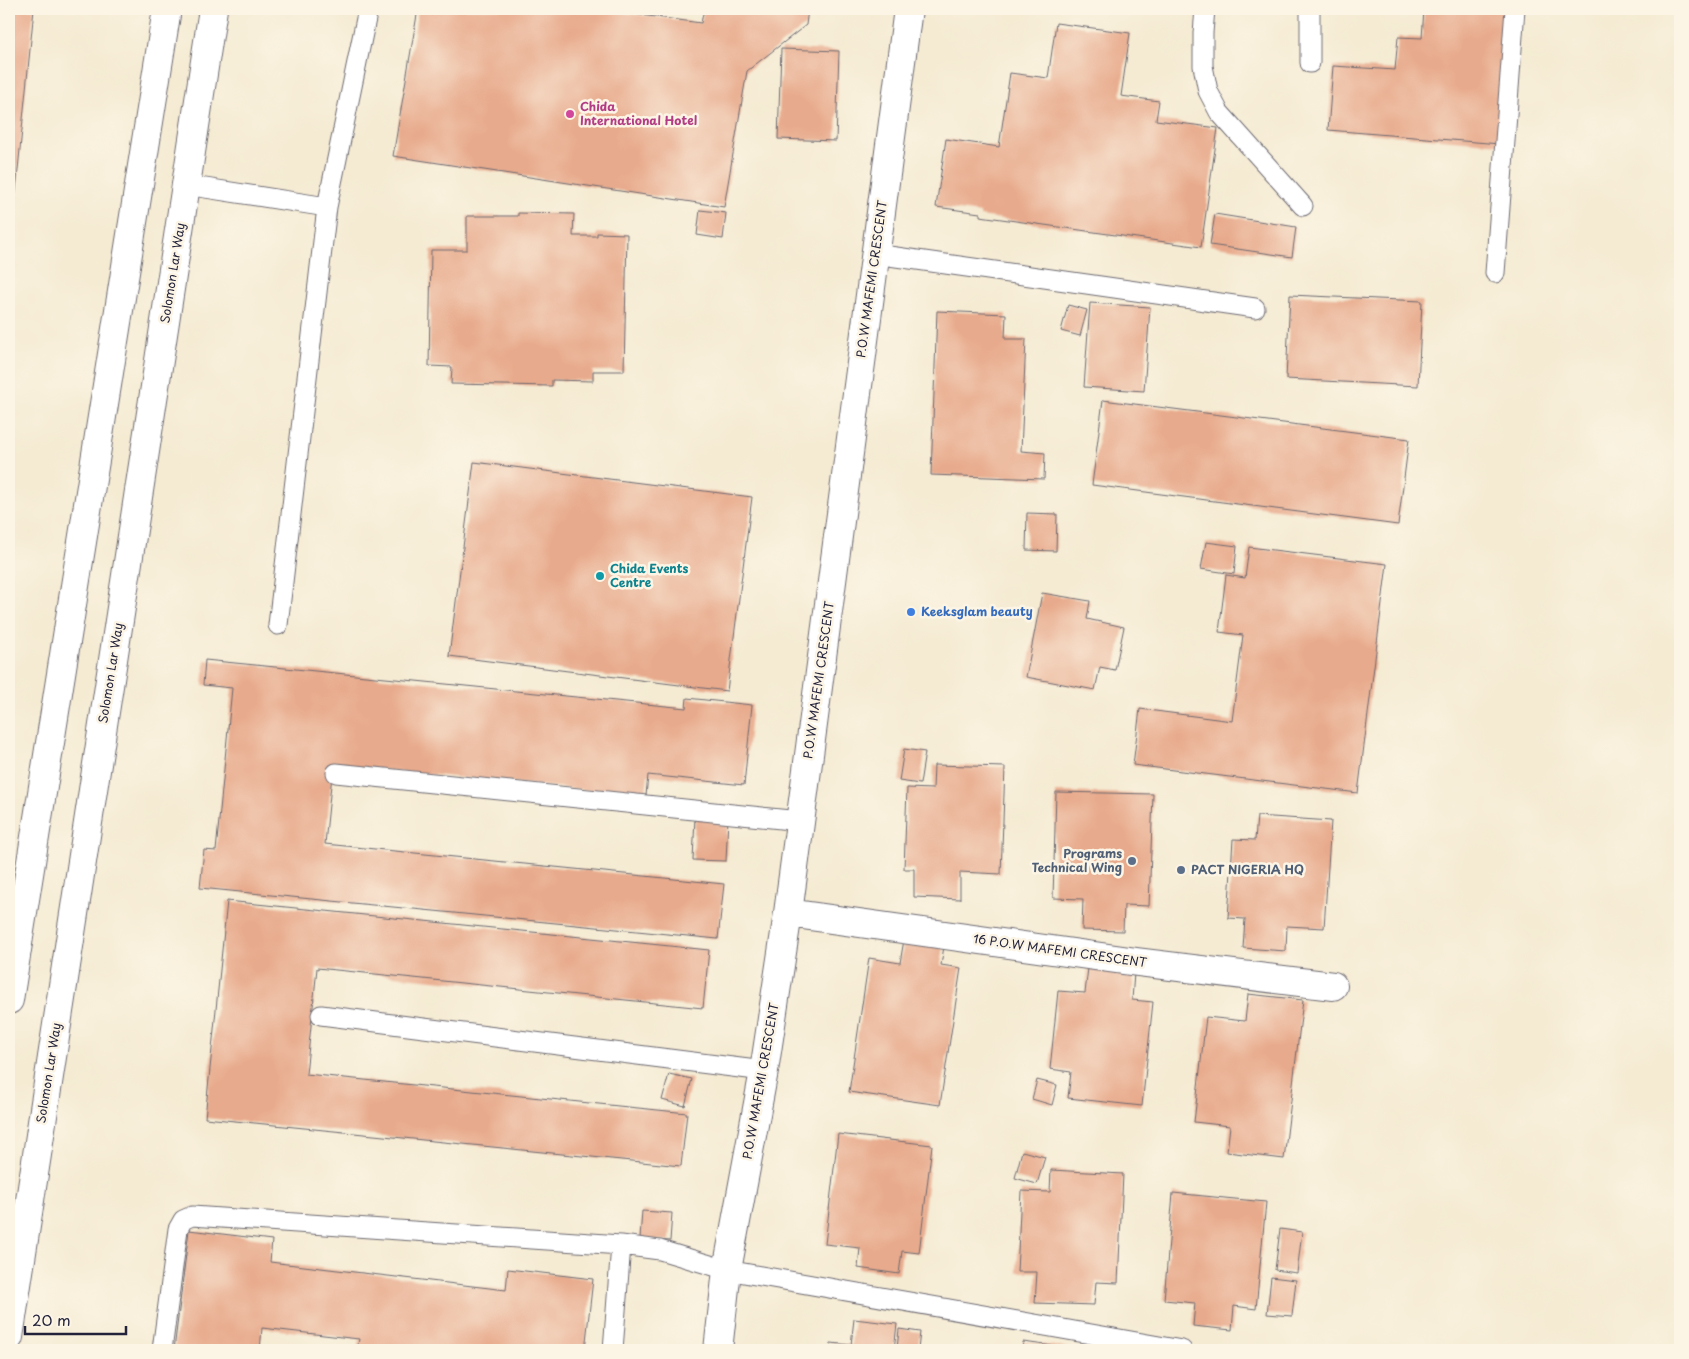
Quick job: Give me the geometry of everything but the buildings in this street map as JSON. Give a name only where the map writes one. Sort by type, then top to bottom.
[{"type":"street","points":[[9,1000],[167,9]]},
{"type":"street","name":"Solomon Lar Way","points":[[9,1337],[213,9]]},
{"type":"street","name":"P.O.W MAFEMI CRESCENT","points":[[718,1350],[728,1270],[764,1070],[788,913],[908,9]]},
{"type":"street","name":"16 P.O.W MAFEMI CRESCENT","points":[[788,913],[1136,962],[1333,986]]},
{"type":"lane","points":[[278,626],[327,207],[368,9]]},
{"type":"lane","points":[[1205,9],[1202,33],[1202,66],[1208,91],[1219,112],[1303,206]]},
{"type":"lane","points":[[1310,9],[1310,63]]},
{"type":"lane","points":[[1495,273],[1515,9]]},
{"type":"lane","points":[[186,185],[327,207]]},
{"type":"lane","points":[[876,254],[1255,308]]},
{"type":"lane","points":[[336,773],[800,821]]},
{"type":"lane","points":[[321,1015],[764,1070]]},
{"type":"lane","points":[[162,1350],[178,1230],[182,1220],[192,1216],[621,1244],[660,1250],[728,1270],[1182,1350]]},
{"type":"lane","points":[[613,1350],[621,1244]]},
{"type":"place","name":"Chida International Hotel","points":[[570,114]]},
{"type":"place","name":"Chida Events Centre","points":[[600,576]]},
{"type":"place","name":"Keeksglam beauty","points":[[911,612]]},
{"type":"place","name":"Programs Technical Wing","points":[[1132,861]]},
{"type":"place","name":"PACT NIGERIA HQ","points":[[1181,870]]}]
